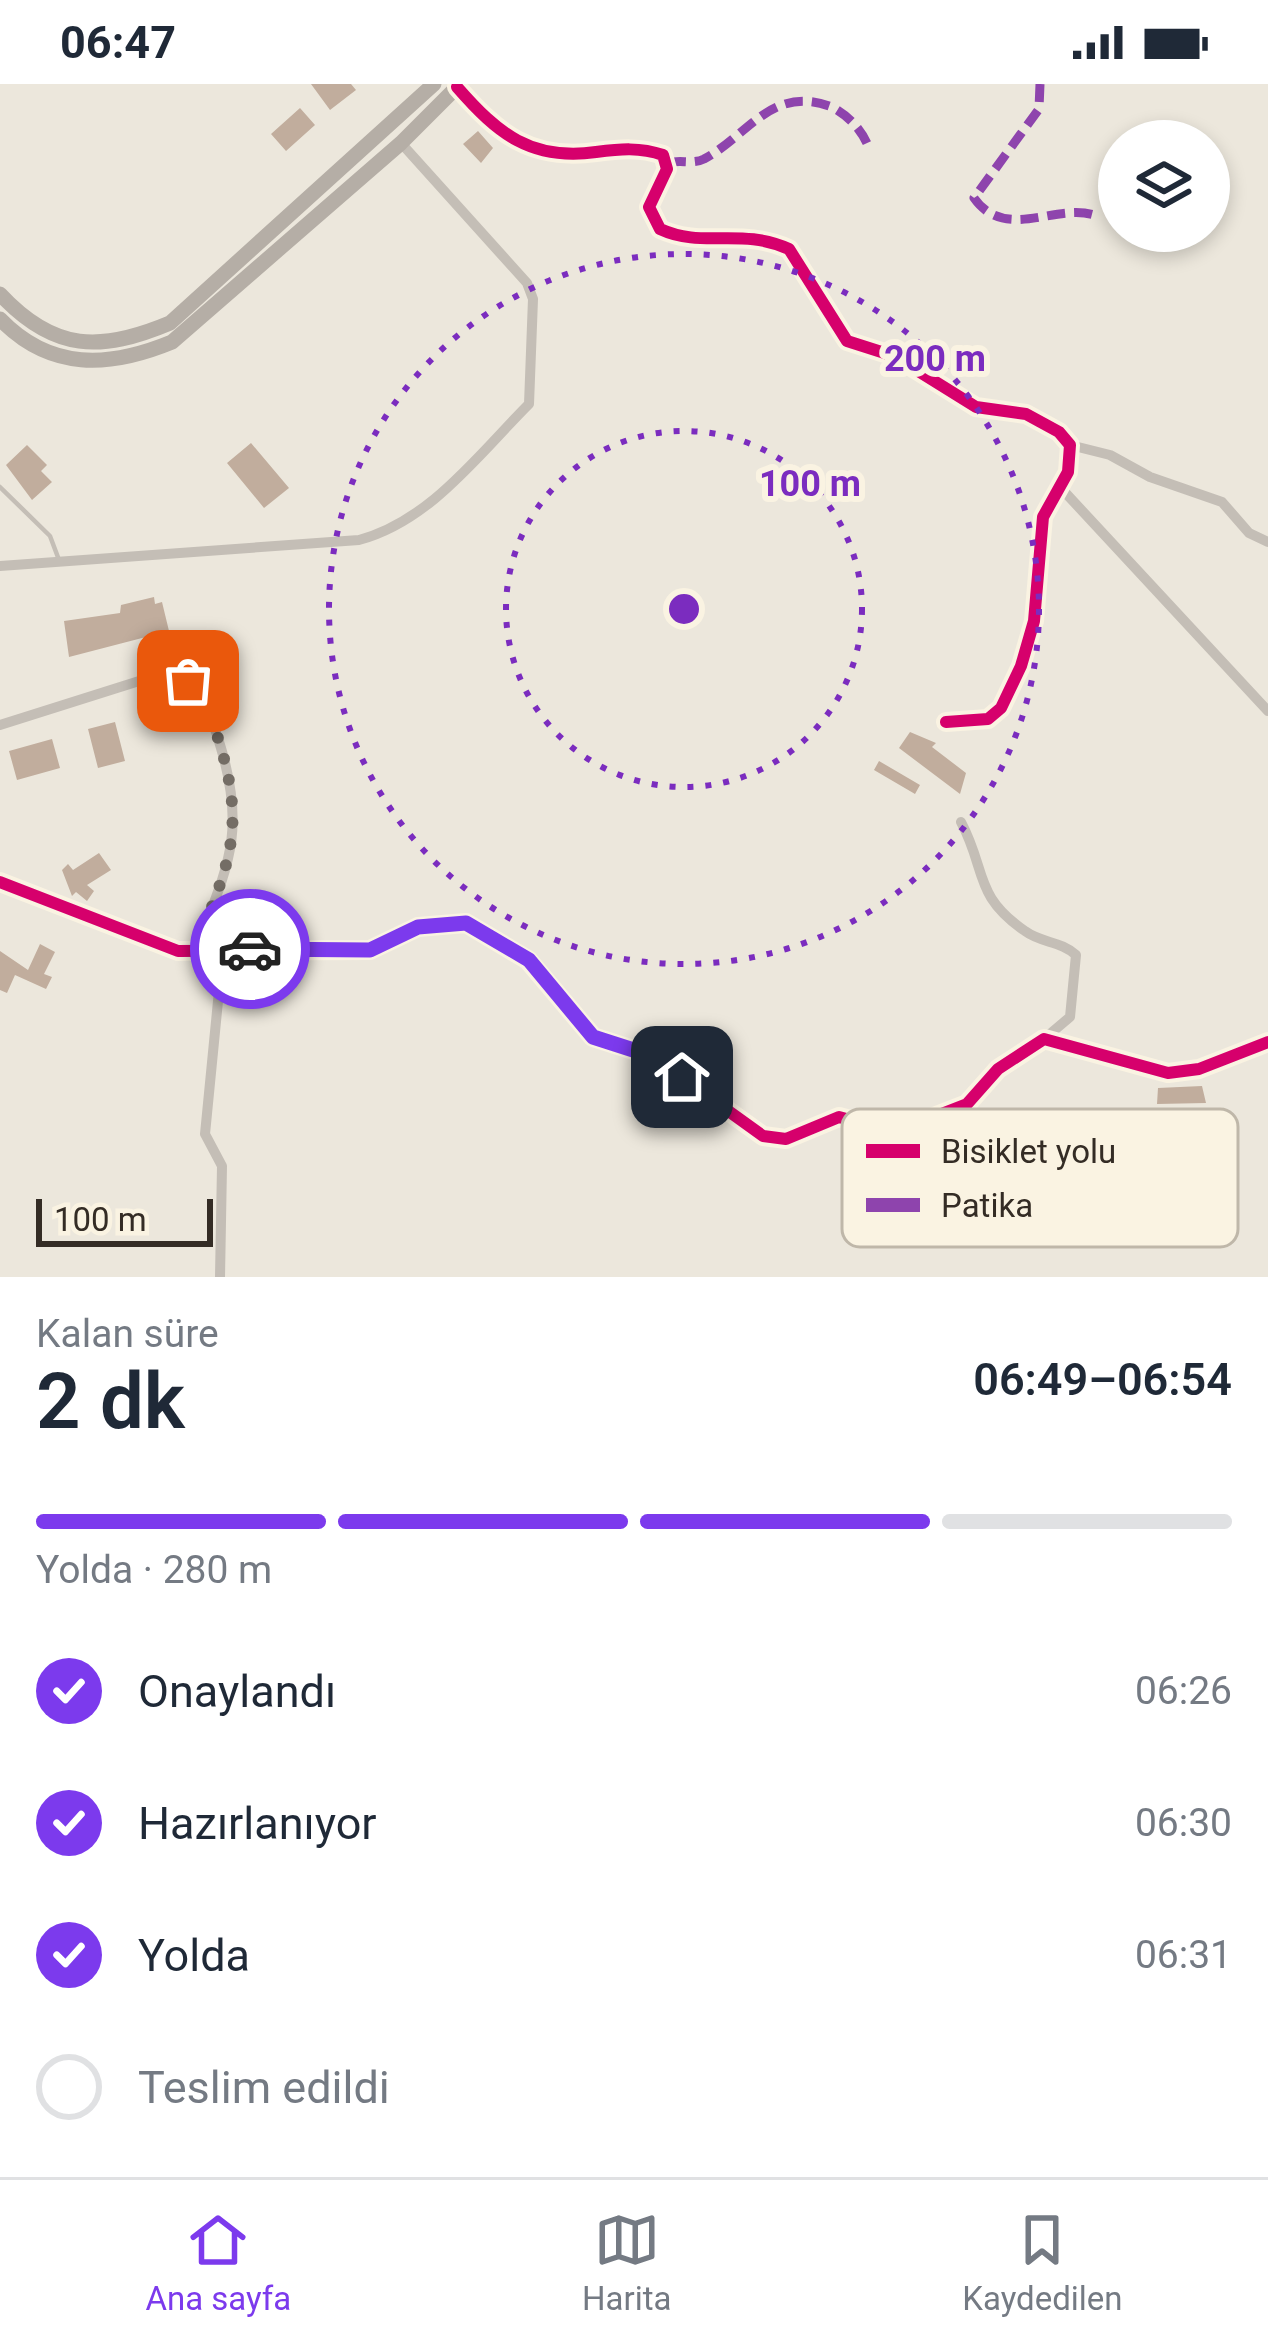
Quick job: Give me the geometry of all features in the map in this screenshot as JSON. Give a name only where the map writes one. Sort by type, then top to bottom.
[{"type":"street","points":[[0,319],[32,348],[82,362],[135,358],[172,342],[401,143],[459,86],[501,135],[532,150],[561,155],[620,148],[663,155],[667,169],[649,207],[660,230],[691,238],[736,234],[789,249],[847,341],[893,356],[976,406],[1043,422],[1070,446],[1110,455],[1150,477],[1222,502],[1249,533],[1268,542]]},
{"type":"street","points":[[0,294],[21,317],[55,337],[88,343],[130,340],[170,323],[424,87],[436,108]]},
{"type":"street","points":[[0,566],[358,540],[387,532],[413,519],[529,404],[533,299],[527,284],[401,143]]},
{"type":"street","points":[[946,722],[988,719],[1012,690],[1034,621],[1043,518],[1071,459],[1070,446]]},
{"type":"street","points":[[1060,487],[1268,711]]},
{"type":"street","points":[[0,725],[155,676],[188,681],[207,703],[237,810],[232,851],[196,950]]},
{"type":"street","points":[[954,1109],[967,1104],[998,1069],[1070,1017],[1076,955],[1024,931],[983,892],[976,852],[961,822]]},
{"type":"street","points":[[0,882],[178,951],[370,950],[418,927],[466,923],[529,960],[593,1037],[652,1056],[763,1136],[786,1139],[842,1118]]},
{"type":"street","points":[[220,1277],[222,1166],[205,1134],[223,950]]},
{"type":"street","points":[[1044,1039],[1168,1073],[1199,1070],[1268,1042]]},
{"type":"lane","points":[[0,487],[50,536],[59,561]]},
{"type":"building","points":[[311,84],[351,84],[356,90],[330,110]]},
{"type":"building","points":[[300,108],[315,125],[286,151],[271,134]]},
{"type":"building","points":[[478,131],[493,148],[481,163],[463,144]]},
{"type":"building","points":[[251,443],[289,488],[264,508],[227,463]]},
{"type":"building","points":[[27,445],[47,465],[41,471],[52,482],[32,500],[6,465]]},
{"type":"building","points":[[154,597],[155,604],[162,602],[169,631],[69,657],[64,621],[120,613],[121,605]]},
{"type":"building","points":[[115,722],[125,761],[98,768],[88,729]]},
{"type":"building","points":[[910,732],[936,743],[932,747],[966,773],[960,794],[899,748]]},
{"type":"building","points":[[52,739],[60,768],[17,780],[9,751]]},
{"type":"building","points":[[879,761],[920,785],[915,794],[874,770]]},
{"type":"building","points":[[99,853],[111,870],[87,885],[94,891],[87,901],[76,892],[72,896],[62,870],[68,864],[73,870]]},
{"type":"building","points":[[40,944],[55,952],[44,974],[52,977],[46,989],[15,975],[7,993],[0,990],[0,951],[28,970]]},
{"type":"building","points":[[1202,1086],[1206,1103],[1157,1104],[1158,1088]]},
{"type":"marked path","points":[[1040,84],[1039,109],[974,198],[1001,218],[1065,213],[1097,216]]},
{"type":"marked path","points":[[668,163],[704,159],[762,115],[793,102],[832,107],[859,129],[869,148]]},
{"type":"cycle path","points":[[457,87],[502,131],[534,148],[573,154],[638,150],[663,155],[667,169],[649,207],[660,229],[691,237],[754,239],[789,249],[847,341],[894,356],[976,407],[1026,414],[1059,432],[1070,445],[1068,472],[1043,517],[1034,621],[1021,666],[1001,708],[988,719],[946,722]]},
{"type":"cycle path","points":[[0,882],[178,951],[370,950],[418,927],[466,923],[528,960],[593,1037],[652,1056],[763,1136],[786,1139],[842,1118]]},
{"type":"cycle path","points":[[954,1109],[967,1104],[998,1069],[1044,1039],[1168,1073],[1199,1069],[1268,1042]]},
{"type":"way so far","points":[[188,681],[207,703],[237,810],[232,851],[196,950],[250,949]]},
{"type":"route","points":[[250,949],[370,950],[418,927],[466,923],[529,960],[593,1037],[652,1056],[682,1077]]}]
